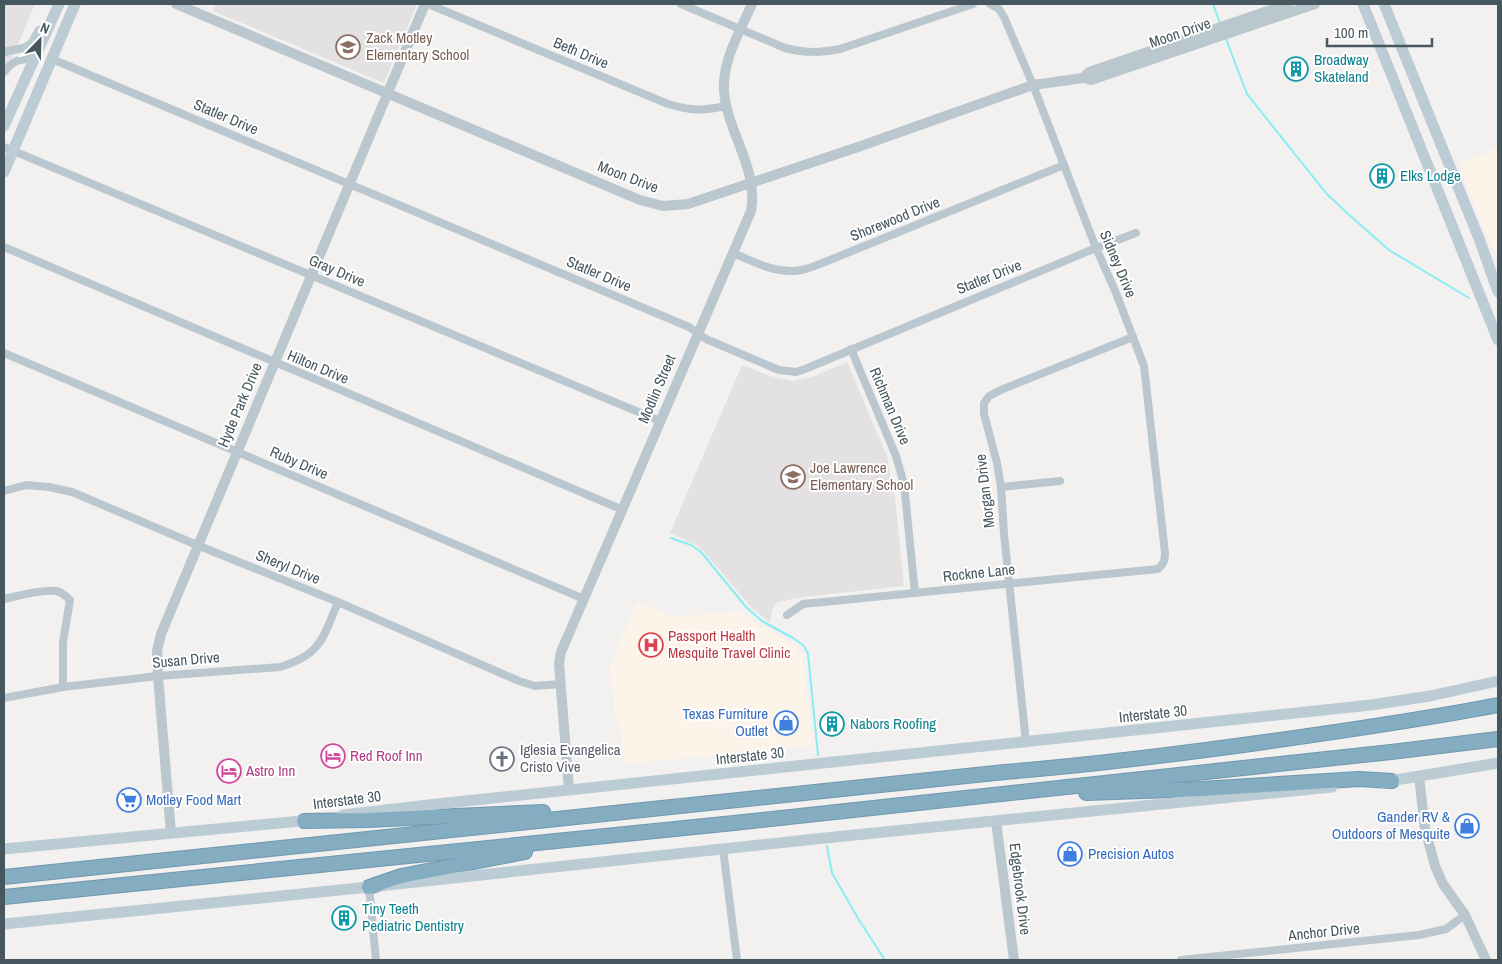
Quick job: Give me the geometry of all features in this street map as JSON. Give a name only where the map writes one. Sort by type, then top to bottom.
[{"type":"highway","points":[[4,877],[985,774],[1062,768],[1363,729],[1498,705]]},
{"type":"highway","points":[[4,897],[611,836],[1376,754],[1498,739]]},
{"type":"highway","points":[[998,794],[1200,789],[1359,779],[1392,781]]},
{"type":"highway","points":[[304,821],[633,811]]},
{"type":"highway","points":[[369,887],[401,876],[611,836]]},
{"type":"main road","points":[[33,50],[32,45],[37,38],[51,4]]},
{"type":"main road","points":[[4,126],[33,50],[59,4]]},
{"type":"main road","points":[[4,172],[8,148],[52,59],[76,4]]},
{"type":"main road","points":[[1363,4],[1498,340]]},
{"type":"main road","points":[[1384,4],[1470,216],[1498,292]]},
{"type":"main road","points":[[33,50],[52,59]]},
{"type":"main road","points":[[1451,224],[1470,216]]},
{"type":"main road","name":"Interstate 30","points":[[4,849],[304,821],[437,804],[1371,705],[1430,696],[1498,682]]},
{"type":"main road","points":[[4,924],[1392,781],[1498,763]]},
{"type":"street","name":"Moon Drive","points":[[176,4],[640,200],[671,206],[688,204],[751,183],[1033,85],[1083,78],[1089,72],[1216,32],[1315,4]]},
{"type":"street","name":"Hyde Park Drive","points":[[171,833],[158,676],[157,651],[161,634],[426,4]]},
{"type":"street","name":"Beth Drive","points":[[426,4],[668,104],[685,109],[706,110],[726,106]]},
{"type":"street","points":[[680,4],[785,48],[800,52],[820,53],[840,49],[973,4]]},
{"type":"street","name":"Modlin Street","points":[[569,790],[558,664],[561,652],[751,211],[753,202],[751,183],[726,106],[724,90],[728,61],[752,4]]},
{"type":"street","name":"Sidney Drive","points":[[990,4],[998,9],[1004,17],[1033,85],[1144,366],[1165,553]]},
{"type":"street","name":"Moon Drive","points":[[1236,26],[1288,4]]},
{"type":"street","points":[[4,52],[33,50],[29,59],[18,60],[11,64],[4,72]]},
{"type":"street","name":"Statler Drive","points":[[52,59],[689,327],[706,339],[771,367],[789,372],[805,369],[1136,233]]},
{"type":"street","name":"Gray Drive","points":[[8,148],[660,420]]},
{"type":"street","name":"Shorewood Drive","points":[[733,253],[767,267],[782,270],[800,270],[820,264],[1064,165]]},
{"type":"street","name":"Hilton Drive","points":[[4,247],[623,510]]},
{"type":"street","name":"Morgan Drive","points":[[1026,742],[1004,534],[1001,487],[998,463],[984,414],[984,403],[989,396],[1133,336]]},
{"type":"street","name":"Richman Drive","points":[[851,349],[896,456],[904,484],[915,593]]},
{"type":"street","name":"Ruby Drive","points":[[4,353],[584,599]]},
{"type":"street","points":[[1001,487],[1060,481]]},
{"type":"street","name":"Sheryl Drive","points":[[4,491],[26,486],[49,487],[72,492],[338,602],[519,681],[535,686],[560,684]]},
{"type":"street","name":"Rockne Lane","points":[[787,615],[803,604],[1158,569],[1165,561],[1165,553]]},
{"type":"street","points":[[4,599],[33,593],[57,592],[70,600],[62,642],[63,688]]},
{"type":"street","name":"Susan Drive","points":[[4,698],[63,688],[158,676],[280,667],[294,663],[309,655],[323,638],[338,602]]},
{"type":"street","points":[[1419,776],[1425,829],[1435,866],[1443,884],[1465,915],[1486,960]]},
{"type":"street","name":"Edgebrook Drive","points":[[996,821],[1014,960]]},
{"type":"street","points":[[723,849],[737,960]]},
{"type":"street","points":[[369,887],[376,960]]},
{"type":"street","name":"Anchor Drive","points":[[1181,960],[1419,935],[1446,929],[1465,915]]},
{"type":"shaded area","points":[[4,4],[35,4],[4,78]]},
{"type":"shaded area","name":"Zack Motley Elementary School","points":[[216,4],[417,4],[384,83],[213,11]]},
{"type":"shaded area","points":[[1498,148],[1498,262],[1458,164]]},
{"type":"shaded area","name":"Joe Lawrence Elementary School","points":[[847,362],[887,456],[895,498],[904,586],[804,597],[777,602],[772,610],[769,622],[751,607],[704,552],[696,545],[670,533],[742,365],[770,376],[793,381],[812,377]]},
{"type":"shaded area","points":[[637,602],[672,617],[742,611],[752,621],[796,646],[797,651],[803,654],[812,746],[624,764],[620,723],[616,723],[610,666]]},
{"type":"waterway","points":[[1213,4],[1220,23]]},
{"type":"waterway","points":[[1226,39],[1247,94],[1326,193],[1389,250],[1469,298]]},
{"type":"waterway","points":[[671,538],[691,545],[701,552],[746,607],[762,621],[804,646],[808,654],[818,755]]},
{"type":"waterway","points":[[827,846],[832,873],[885,960]]},
{"type":"place","name":"Zack Motley Elementary School","points":[[348,47]]},
{"type":"place","name":"Broadway Skateland","points":[[1296,69]]},
{"type":"place","name":"Elks Lodge","points":[[1382,176]]},
{"type":"place","name":"Joe Lawrence Elementary School","points":[[793,477]]},
{"type":"place","name":"Passport Health Mesquite Travel Clinic","points":[[651,645]]},
{"type":"place","name":"Texas Furniture Outlet","points":[[786,723]]},
{"type":"place","name":"Nabors Roofing","points":[[832,724]]},
{"type":"place","name":"Red Roof Inn","points":[[333,756]]},
{"type":"place","name":"Iglesia Evangelica Cristo Vive","points":[[502,759]]},
{"type":"place","name":"Astro Inn","points":[[229,771]]},
{"type":"place","name":"Motley Food Mart","points":[[129,800]]},
{"type":"place","name":"Gander RV & Outdoors of Mesquite","points":[[1467,826]]},
{"type":"place","name":"Precision Autos","points":[[1070,854]]},
{"type":"place","name":"Tiny Teeth Pediatric Dentistry","points":[[344,918]]}]
